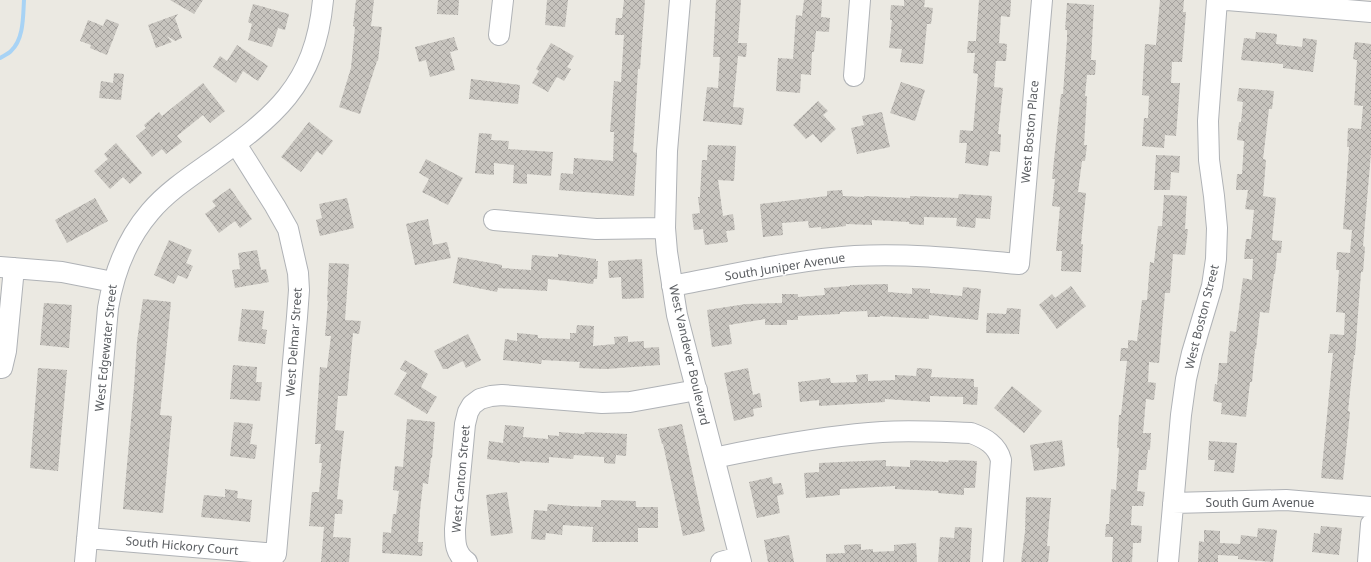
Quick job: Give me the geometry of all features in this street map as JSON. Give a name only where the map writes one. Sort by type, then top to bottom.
[{"type":"street","name":"West Edgewater Street","points":[[86,562],[108,308],[113,282],[121,257],[134,234],[150,212],[169,194],[261,125],[282,104],[300,80],[311,57],[316,43],[323,0]]},
{"type":"street","points":[[499,35],[503,0]]},
{"type":"street","name":"West Vandever Boulevard","points":[[680,0],[667,151],[665,228],[677,315],[714,458],[734,560]]},
{"type":"street","points":[[854,76],[860,0]]},
{"type":"street","name":"West Boston Place","points":[[1018,264],[1042,0]]},
{"type":"street","name":"West Boston Street","points":[[1168,562],[1181,415],[1186,379],[1192,353],[1212,286],[1216,259],[1217,228],[1209,160],[1208,121],[1217,0]]},
{"type":"street","points":[[1227,0],[1371,12]]},
{"type":"street","name":"West Delmar Street","points":[[236,144],[288,229],[298,273],[299,290],[297,317],[276,554]]},
{"type":"street","points":[[494,220],[596,229],[665,228]]},
{"type":"street","name":"South Juniper Avenue","points":[[672,286],[814,260],[855,256],[892,255],[939,257],[1018,264]]},
{"type":"street","points":[[0,368],[2,368],[6,352],[7,268],[62,272],[113,282]]},
{"type":"street","name":"West Canton Street","points":[[462,557],[455,544],[455,529],[464,432],[468,412],[472,405],[480,399],[502,395],[602,404],[644,400],[697,390]]},
{"type":"street","points":[[714,458],[762,447],[805,440],[884,432],[971,433],[982,437],[995,447],[999,452],[1001,460],[993,562]]},
{"type":"street","name":"South Gum Avenue","points":[[1173,503],[1286,500],[1371,507]]},
{"type":"street","points":[[1368,562],[1371,524]]},
{"type":"street","name":"South Hickory Court","points":[[87,538],[276,554]]},
{"type":"building","points":[[170,0],[203,0],[194,14]]},
{"type":"building","points":[[356,0],[374,0],[371,26],[382,27],[378,61],[360,114],[339,107],[351,68]]},
{"type":"building","points":[[438,0],[459,0],[458,15],[437,14]]},
{"type":"building","points":[[547,0],[568,0],[565,27],[545,25]]},
{"type":"building","points":[[624,0],[645,0],[640,69],[638,69],[633,152],[637,153],[634,196],[559,190],[561,173],[573,174],[574,158],[613,161],[614,132],[610,132],[614,81],[621,82],[624,35],[615,35],[616,18],[622,18]]},
{"type":"building","points":[[716,0],[741,0],[738,43],[747,43],[746,57],[738,56],[733,107],[744,108],[742,125],[703,121],[707,87],[718,88],[720,57],[713,57]]},
{"type":"building","points":[[804,0],[822,0],[821,17],[830,18],[829,32],[816,31],[814,52],[812,52],[811,75],[801,74],[800,93],[776,91],[778,58],[793,59],[796,15],[802,16]]},
{"type":"building","points":[[904,0],[925,0],[924,7],[933,8],[931,24],[927,24],[923,64],[900,62],[902,49],[889,48],[892,20],[890,20],[891,5],[904,6]]},
{"type":"building","points":[[979,0],[1011,0],[1010,17],[1001,16],[999,43],[1007,44],[1006,61],[996,61],[994,87],[1003,88],[998,134],[1001,134],[1000,152],[990,151],[988,166],[965,163],[967,143],[959,143],[960,130],[973,131],[978,74],[973,73],[975,53],[967,53],[968,41],[976,41]]},
{"type":"building","points":[[1160,0],[1184,0],[1183,12],[1186,12],[1182,62],[1172,62],[1171,83],[1180,83],[1176,136],[1165,135],[1164,148],[1142,146],[1144,118],[1148,118],[1149,96],[1142,95],[1145,44],[1156,45]]},
{"type":"building","points":[[1067,3],[1094,5],[1091,60],[1096,60],[1095,75],[1087,75],[1084,145],[1087,145],[1085,161],[1082,161],[1078,192],[1086,193],[1081,244],[1083,244],[1081,272],[1061,271],[1062,251],[1056,251],[1060,207],[1052,206],[1055,179],[1052,179],[1061,94],[1063,94],[1067,39],[1067,30],[1065,30]]},
{"type":"building","points":[[253,4],[289,14],[285,30],[278,28],[272,47],[248,40],[252,24],[248,22]]},
{"type":"building","points":[[178,14],[175,18],[182,38],[175,41],[167,36],[172,42],[156,48],[148,25]]},
{"type":"building","points":[[106,19],[119,24],[107,55],[90,48],[91,45],[80,41],[88,20],[103,26]]},
{"type":"building","points":[[1256,32],[1277,34],[1276,44],[1302,47],[1303,38],[1317,40],[1313,72],[1283,68],[1283,64],[1241,60],[1244,38],[1255,39]]},
{"type":"building","points":[[454,37],[458,50],[450,52],[455,70],[430,77],[426,60],[419,62],[415,47]]},
{"type":"building","points":[[1355,42],[1371,44],[1371,153],[1363,246],[1365,247],[1363,272],[1361,272],[1343,480],[1321,478],[1333,353],[1328,353],[1330,334],[1344,335],[1345,313],[1336,312],[1339,270],[1336,270],[1337,252],[1350,253],[1352,230],[1343,229],[1349,147],[1347,147],[1348,128],[1361,129],[1363,106],[1354,105],[1357,60],[1353,59]]},
{"type":"building","points":[[551,43],[574,56],[567,67],[571,69],[564,81],[557,77],[548,92],[532,83],[539,71],[536,69]]},
{"type":"building","points":[[237,45],[268,66],[258,81],[243,71],[236,83],[213,67],[220,56],[227,61]]},
{"type":"building","points":[[114,73],[124,74],[121,100],[99,98],[101,81],[113,83]]},
{"type":"building","points":[[471,79],[520,85],[518,104],[469,99]]},
{"type":"building","points":[[901,82],[925,90],[915,121],[890,113]]},
{"type":"building","points":[[203,83],[225,111],[210,123],[203,115],[177,136],[182,142],[166,154],[162,149],[152,157],[136,136],[146,128],[144,125],[159,112],[162,116]]},
{"type":"building","points":[[1239,88],[1274,91],[1272,109],[1269,109],[1263,159],[1266,160],[1263,196],[1276,198],[1272,240],[1282,241],[1281,253],[1277,253],[1269,313],[1260,312],[1252,382],[1250,382],[1246,417],[1221,414],[1222,403],[1213,401],[1215,384],[1217,385],[1219,363],[1227,363],[1230,331],[1236,332],[1243,278],[1252,280],[1253,259],[1244,259],[1246,239],[1251,239],[1254,210],[1245,209],[1248,190],[1236,190],[1237,174],[1242,174],[1244,142],[1237,140],[1243,102],[1237,101]]},
{"type":"building","points":[[818,101],[828,111],[823,115],[836,129],[821,143],[813,134],[806,139],[793,125]]},
{"type":"building","points":[[882,112],[890,147],[857,154],[851,128],[864,125],[862,116]]},
{"type":"building","points":[[309,122],[333,141],[322,155],[317,151],[301,172],[281,157]]},
{"type":"building","points":[[479,133],[492,134],[491,140],[509,141],[508,149],[553,152],[551,176],[527,174],[527,184],[513,183],[514,165],[494,163],[494,175],[475,173]]},
{"type":"building","points":[[116,143],[142,173],[130,184],[123,177],[110,189],[94,171],[108,159],[104,154]]},
{"type":"building","points":[[708,145],[736,146],[734,181],[718,180],[723,216],[733,214],[735,230],[726,231],[728,242],[705,245],[703,229],[694,230],[692,214],[700,213],[698,197],[700,197],[702,160],[707,160]]},
{"type":"building","points":[[1156,155],[1180,156],[1179,173],[1171,172],[1170,190],[1154,190]]},
{"type":"building","points":[[426,159],[463,178],[448,205],[422,192],[429,179],[419,173]]},
{"type":"building","points":[[230,188],[252,219],[240,228],[235,221],[219,233],[205,214],[216,206],[212,201]]},
{"type":"building","points":[[842,190],[843,196],[864,197],[910,198],[910,196],[958,198],[959,194],[992,196],[990,219],[976,218],[975,228],[956,226],[957,218],[924,217],[924,225],[909,224],[909,222],[872,220],[872,225],[846,224],[846,226],[821,229],[821,227],[809,228],[808,221],[782,223],[783,235],[763,237],[760,204],[827,196],[827,191]]},
{"type":"building","points":[[1164,195],[1187,196],[1185,229],[1188,229],[1185,255],[1173,254],[1170,293],[1165,293],[1159,363],[1149,362],[1148,382],[1156,383],[1154,400],[1146,399],[1143,433],[1151,433],[1150,450],[1148,450],[1146,470],[1139,470],[1137,491],[1145,492],[1143,506],[1132,506],[1131,525],[1142,526],[1141,543],[1133,543],[1132,562],[1112,562],[1113,537],[1105,537],[1106,524],[1109,524],[1111,489],[1116,490],[1119,448],[1117,448],[1119,415],[1121,415],[1127,361],[1120,361],[1121,348],[1128,348],[1128,340],[1137,341],[1142,300],[1147,300],[1150,262],[1154,263],[1158,226],[1162,226]]},
{"type":"building","points":[[95,198],[108,221],[67,243],[55,220]]},
{"type":"building","points":[[347,198],[354,228],[320,236],[316,220],[322,218],[319,204]]},
{"type":"building","points":[[428,219],[433,245],[447,242],[451,258],[415,265],[406,224]]},
{"type":"building","points":[[169,240],[192,250],[186,263],[193,266],[187,279],[178,275],[174,284],[154,275]]},
{"type":"building","points":[[257,250],[261,270],[266,269],[269,282],[235,288],[232,270],[240,269],[238,253]]},
{"type":"building","points":[[558,254],[596,259],[596,261],[598,261],[597,279],[594,279],[593,284],[548,279],[547,291],[498,288],[497,292],[453,283],[458,257],[502,265],[502,268],[531,270],[532,255],[558,257]]},
{"type":"building","points":[[642,259],[644,298],[622,299],[621,277],[609,278],[608,261]]},
{"type":"building","points":[[329,263],[349,264],[345,320],[361,321],[359,334],[353,333],[347,396],[338,396],[335,430],[344,431],[337,499],[343,500],[342,514],[335,514],[333,537],[351,538],[349,562],[321,562],[324,527],[309,526],[312,492],[319,492],[322,463],[319,463],[321,444],[315,444],[320,367],[327,368],[331,336],[325,336]]},
{"type":"building","points":[[888,284],[888,292],[912,294],[912,288],[930,289],[930,293],[962,296],[963,287],[981,289],[978,320],[929,315],[929,319],[880,316],[868,317],[867,311],[798,316],[798,320],[787,320],[787,325],[765,325],[765,319],[729,325],[732,344],[712,347],[707,310],[746,304],[782,303],[782,294],[798,294],[798,297],[825,295],[824,288],[850,285]]},
{"type":"building","points":[[1071,286],[1086,306],[1057,329],[1039,305],[1052,294],[1055,298]]},
{"type":"building","points":[[143,299],[171,302],[160,415],[172,416],[163,513],[123,509],[137,341]]},
{"type":"building","points":[[44,303],[72,305],[69,348],[40,345]]},
{"type":"building","points":[[1007,308],[1021,309],[1019,334],[986,333],[987,313],[1006,314]]},
{"type":"building","points":[[242,309],[264,311],[262,329],[267,330],[265,344],[238,341]]},
{"type":"building","points":[[577,325],[594,326],[593,346],[615,344],[614,337],[628,336],[628,342],[644,341],[644,348],[659,347],[660,365],[606,369],[579,368],[580,362],[542,360],[541,364],[503,360],[505,339],[517,341],[517,333],[538,335],[538,338],[570,339],[570,333],[576,333]]},
{"type":"building","points":[[468,334],[481,360],[466,368],[463,361],[447,369],[443,369],[434,351]]},
{"type":"building","points":[[405,360],[428,374],[421,387],[437,397],[427,414],[394,394],[407,373],[400,369]]},
{"type":"building","points":[[233,365],[257,367],[256,382],[262,382],[260,401],[230,399]]},
{"type":"building","points":[[38,368],[67,370],[58,471],[30,468]]},
{"type":"building","points":[[748,368],[753,395],[760,393],[762,407],[753,409],[754,416],[734,421],[724,373]]},
{"type":"building","points":[[917,368],[932,369],[931,377],[974,379],[974,387],[978,387],[977,405],[963,404],[963,397],[930,396],[930,402],[885,399],[885,402],[819,406],[819,400],[800,402],[798,382],[830,378],[831,383],[857,382],[856,375],[868,374],[868,381],[895,380],[895,375],[916,376]]},
{"type":"building","points":[[1012,386],[1042,411],[1024,433],[994,408]]},
{"type":"building","points":[[407,419],[435,422],[428,484],[423,483],[420,511],[418,542],[423,542],[422,556],[382,553],[383,532],[391,533],[393,514],[396,514],[399,491],[393,490],[395,466],[403,467]]},
{"type":"building","points":[[234,422],[253,424],[250,444],[257,445],[255,459],[230,456]]},
{"type":"building","points":[[682,424],[705,531],[683,536],[663,444],[658,429]]},
{"type":"building","points":[[505,425],[524,427],[523,437],[548,439],[548,435],[559,436],[559,432],[584,434],[585,432],[627,434],[626,456],[616,455],[615,464],[604,463],[604,457],[574,455],[573,459],[549,457],[549,463],[520,461],[520,463],[487,459],[489,441],[503,443]]},
{"type":"building","points":[[1062,440],[1065,466],[1034,471],[1030,445]]},
{"type":"building","points":[[1209,441],[1237,443],[1234,473],[1214,471],[1215,460],[1208,460]]},
{"type":"building","points":[[886,460],[886,466],[910,467],[910,460],[948,462],[949,460],[977,461],[975,488],[964,488],[964,495],[938,493],[938,491],[895,489],[895,486],[840,489],[840,495],[806,498],[804,473],[819,472],[819,463]]},
{"type":"building","points":[[772,477],[773,484],[781,483],[784,494],[777,496],[780,513],[757,518],[749,482]]},
{"type":"building","points":[[225,489],[238,491],[237,498],[252,500],[250,522],[201,517],[204,495],[225,497]]},
{"type":"building","points":[[507,492],[513,533],[491,536],[486,495]]},
{"type":"building","points":[[1026,497],[1051,498],[1047,546],[1050,546],[1048,562],[1021,562],[1025,532]]},
{"type":"building","points":[[601,500],[636,501],[636,507],[658,507],[658,528],[638,528],[638,542],[592,542],[593,527],[563,525],[562,535],[546,533],[545,540],[531,539],[534,510],[547,511],[548,504],[601,507]]},
{"type":"building","points":[[1321,526],[1342,528],[1339,555],[1312,552],[1314,533],[1320,534]]},
{"type":"building","points":[[955,527],[972,528],[970,562],[938,562],[940,537],[954,538]]},
{"type":"building","points":[[1258,528],[1277,530],[1273,562],[1238,559],[1238,556],[1218,555],[1218,562],[1198,562],[1199,541],[1204,542],[1204,530],[1220,531],[1220,543],[1240,544],[1241,535],[1257,537]]},
{"type":"building","points":[[789,535],[794,562],[768,562],[764,540]]},
{"type":"building","points":[[916,543],[917,562],[826,562],[826,554],[845,553],[844,545],[861,544],[861,550],[873,549],[873,552],[894,551],[894,545]]},
{"type":"waterway","points":[[0,58],[11,51],[21,34],[24,0]]}]
